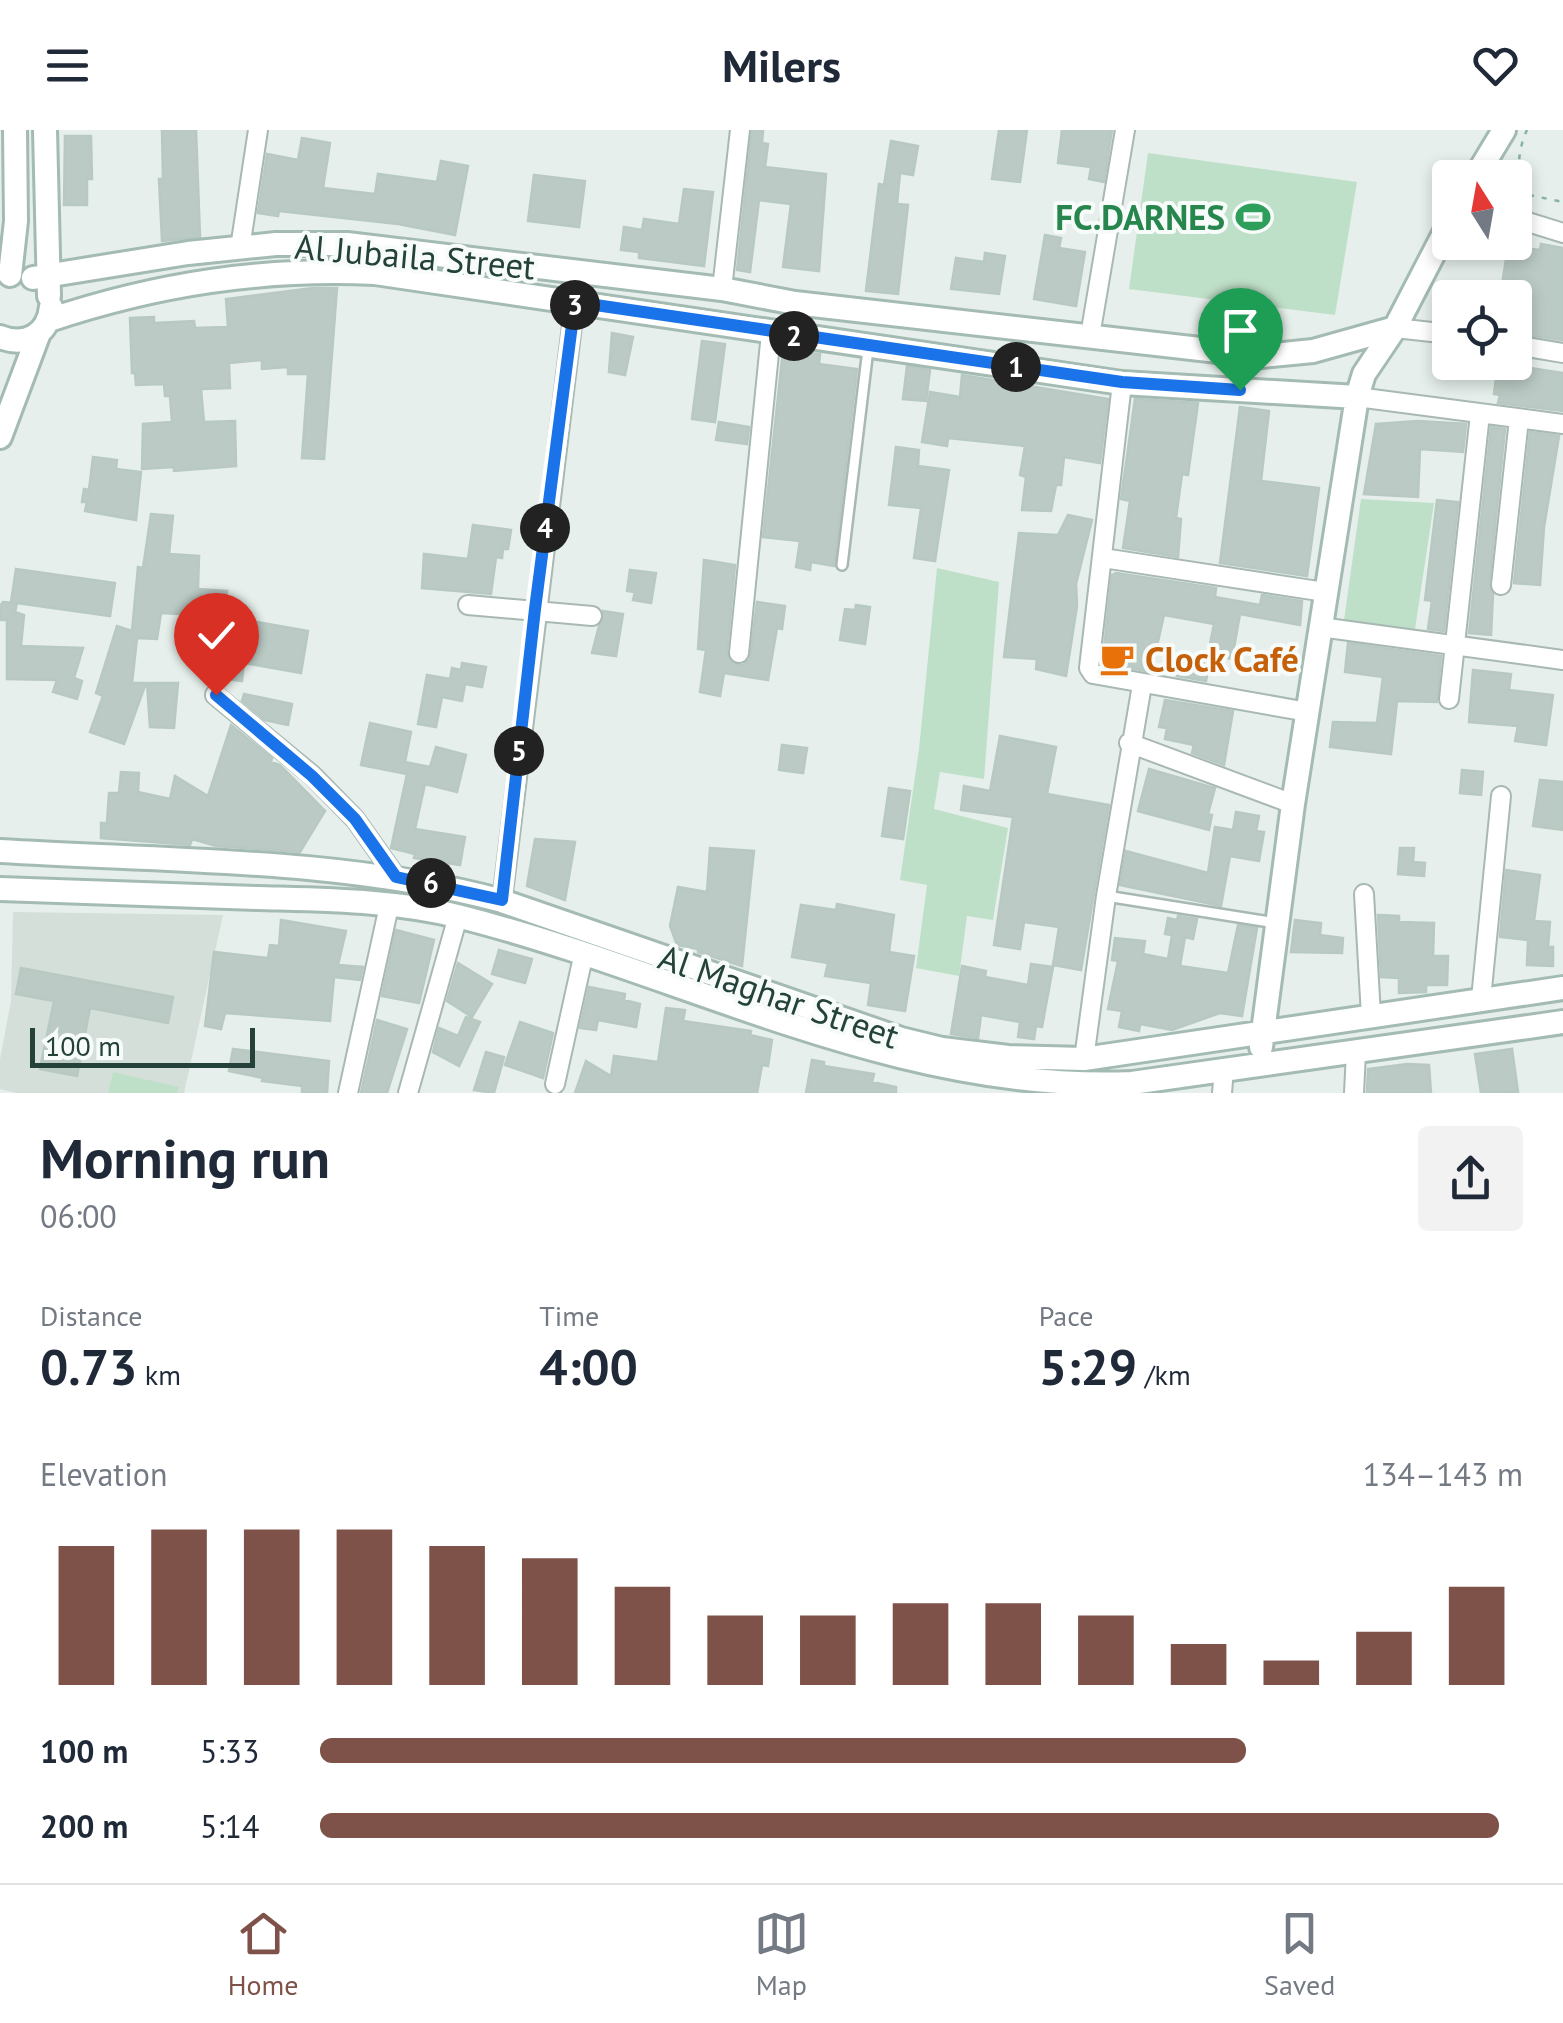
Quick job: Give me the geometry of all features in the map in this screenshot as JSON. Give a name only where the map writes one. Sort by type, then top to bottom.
[{"type":"main road","points":[[0,336],[17,342],[33,294],[16,221],[15,130]]},
{"type":"main road","points":[[0,436],[47,221],[44,130]]},
{"type":"main road","points":[[1486,160],[1504,130]]},
{"type":"main road","points":[[16,221],[20,230],[29,234],[39,233],[47,221]]},
{"type":"main road","name":"Al Jubaila Street","points":[[33,294],[94,267],[240,248],[312,244],[383,246],[722,289],[795,302],[1262,356],[1313,350],[1396,328]]},
{"type":"main road","points":[[1262,1064],[1260,1033],[1357,397],[1364,374],[1396,328],[1432,257]]},
{"type":"main road","points":[[94,267],[88,277],[88,290],[102,302]]},
{"type":"main road","points":[[33,294],[102,302],[189,282],[300,271],[413,276],[772,333],[1122,382],[1357,397]]},
{"type":"main road","name":"Al Maghar Street","points":[[0,851],[396,877],[502,900],[868,1029],[942,1049],[1008,1057],[1084,1059],[1563,988]]},
{"type":"main road","points":[[325,900],[326,871]]},
{"type":"main road","name":"Al Maghar Street","points":[[0,888],[325,900],[458,916],[861,1052],[1016,1088],[1132,1088],[1224,1068],[1563,1022]]},
{"type":"main road","points":[[861,1052],[868,1029]]},
{"type":"street","points":[[240,248],[258,130]]},
{"type":"street","points":[[722,289],[740,130]]},
{"type":"street","points":[[1090,336],[1125,130]]},
{"type":"street","points":[[1532,223],[1563,233]]},
{"type":"street","points":[[502,900],[575,302]]},
{"type":"street","name":"Al Jubaila Street","points":[[1396,328],[1432,332]]},
{"type":"street","points":[[739,653],[772,333]]},
{"type":"street","points":[[1532,348],[1563,353]]},
{"type":"street","points":[[1122,382],[1089,668],[1093,674],[1142,684],[1308,712]]},
{"type":"street","points":[[1357,397],[1563,424]]},
{"type":"street","points":[[1449,699],[1480,414]]},
{"type":"street","points":[[1500,585],[1519,419]]},
{"type":"street","points":[[1103,558],[1325,592]]},
{"type":"street","points":[[468,604],[493,610],[535,609],[592,616]]},
{"type":"street","points":[[1320,628],[1563,660]]},
{"type":"street","points":[[1084,1059],[1129,743],[1142,684]]},
{"type":"street","points":[[216,695],[298,764],[355,819],[396,877]]},
{"type":"street","points":[[1129,743],[1293,804]]},
{"type":"street","points":[[1481,999],[1501,796]]},
{"type":"street","points":[[1364,894],[1370,1016]]},
{"type":"street","points":[[348,1093],[389,906]]},
{"type":"street","points":[[408,1093],[458,916]]},
{"type":"street","points":[[555,1084],[583,957]]},
{"type":"street","points":[[1354,1093],[1356,1052]]},
{"type":"street","points":[[1222,1093],[1224,1068]]},
{"type":"lane","points":[[842,565],[868,346]]},
{"type":"lane","points":[[1106,896],[1278,924]]},
{"type":"path","points":[[1519,160],[1517,152],[1527,130]]},
{"type":"path","points":[[1532,196],[1563,202]]},
{"type":"shaded area","points":[[13,912],[223,915],[184,1093],[16,1093],[0,1089],[0,1059],[11,1001]]},
{"type":"green space","points":[[1148,153],[1357,182],[1335,315],[1129,289]]},
{"type":"green space","points":[[1361,499],[1434,503],[1415,629],[1344,620]]},
{"type":"green space","points":[[937,568],[999,582],[984,779],[940,772],[934,809],[1008,828],[993,920],[967,916],[959,976],[916,968],[927,885],[900,880],[919,749]]},
{"type":"green space","points":[[113,1072],[179,1087],[177,1093],[108,1093]]},
{"type":"building","points":[[162,130],[196,130],[200,237],[162,241]]},
{"type":"building","points":[[752,130],[763,130],[762,143],[768,144],[765,167],[826,174],[819,271],[783,267],[791,204],[759,200],[750,272],[737,270]]},
{"type":"building","points":[[999,130],[1027,130],[1020,182],[992,179]]},
{"type":"building","points":[[1062,130],[1112,130],[1104,182],[1089,179],[1091,167],[1058,163]]},
{"type":"building","points":[[65,136],[91,136],[92,179],[87,179],[87,205],[64,205]]},
{"type":"building","points":[[302,138],[330,143],[323,188],[375,194],[378,174],[437,182],[441,161],[468,166],[455,235],[398,224],[279,211],[278,216],[258,213],[267,154],[298,160]]},
{"type":"building","points":[[891,141],[918,146],[913,175],[900,173],[897,204],[908,205],[898,294],[866,291],[879,184],[884,185]]},
{"type":"building","points":[[534,175],[585,181],[579,227],[528,221]]},
{"type":"building","points":[[684,189],[713,192],[704,266],[639,258],[639,252],[621,250],[624,227],[642,230],[644,219],[679,224]]},
{"type":"building","points":[[1045,235],[1061,238],[1059,248],[1085,252],[1076,306],[1034,299]]},
{"type":"building","points":[[1541,244],[1563,248],[1563,340],[1532,335],[1532,280],[1503,280],[1506,260],[1532,260],[1532,249],[1540,250]]},
{"type":"building","points":[[985,253],[1005,256],[999,294],[951,289],[956,258],[984,262]]},
{"type":"building","points":[[337,288],[324,459],[302,458],[308,374],[288,374],[288,367],[262,369],[262,360],[229,363],[230,388],[201,389],[204,422],[235,421],[236,466],[174,471],[174,467],[142,469],[143,424],[172,422],[170,396],[165,396],[164,384],[136,385],[130,318],[154,317],[154,323],[194,321],[195,328],[228,327],[226,299]]},
{"type":"building","points":[[612,333],[633,337],[625,375],[609,372]]},
{"type":"building","points":[[702,341],[725,344],[715,422],[692,419]]},
{"type":"building","points":[[783,350],[820,354],[819,364],[857,369],[834,566],[811,562],[810,570],[796,567],[800,541],[763,537]]},
{"type":"building","points":[[907,366],[930,370],[926,401],[903,399]]},
{"type":"building","points":[[1532,368],[1563,373],[1563,411],[1498,403],[1500,395],[1494,394],[1496,380],[1532,380]]},
{"type":"building","points":[[962,375],[1108,399],[1100,463],[1064,457],[1061,485],[1056,485],[1051,511],[1022,510],[1026,477],[1020,475],[1025,446],[948,438],[947,446],[922,442],[930,392],[960,397]]},
{"type":"building","points":[[1135,399],[1198,403],[1188,475],[1182,474],[1176,518],[1181,519],[1178,557],[1123,548],[1130,501],[1121,499]]},
{"type":"building","points":[[1240,407],[1269,411],[1261,481],[1319,488],[1307,576],[1220,563]]},
{"type":"building","points":[[719,422],[749,427],[747,444],[716,440]]},
{"type":"building","points":[[1376,424],[1466,424],[1463,452],[1420,449],[1418,497],[1364,494]]},
{"type":"building","points":[[1491,427],[1505,429],[1489,584],[1493,594],[1491,635],[1469,633]]},
{"type":"building","points":[[1530,432],[1559,436],[1544,527],[1540,585],[1514,583]]},
{"type":"building","points":[[896,447],[919,450],[918,466],[949,470],[935,561],[914,558],[921,508],[889,505]]},
{"type":"building","points":[[93,457],[117,460],[116,469],[141,472],[136,520],[85,511],[87,502],[82,502],[84,489],[89,490]]},
{"type":"building","points":[[1437,500],[1458,502],[1444,631],[1428,629],[1432,601],[1425,600]]},
{"type":"building","points":[[151,514],[173,516],[169,554],[199,556],[198,589],[227,591],[222,658],[194,657],[197,615],[161,613],[157,639],[137,638],[132,683],[146,683],[124,744],[90,732],[103,696],[96,693],[117,626],[132,631],[138,567],[143,568]]},
{"type":"building","points":[[1068,515],[1092,520],[1076,584],[1077,606],[1066,676],[1036,669],[1037,659],[1004,657],[1019,533],[1058,535]]},
{"type":"building","points":[[473,525],[511,530],[508,549],[503,549],[502,558],[496,557],[491,594],[422,588],[424,554],[468,559]]},
{"type":"building","points":[[704,560],[735,565],[727,652],[733,664],[743,665],[750,659],[757,602],[785,606],[768,680],[724,673],[720,696],[700,692],[706,650],[698,649]]},
{"type":"building","points":[[16,569],[115,583],[110,616],[17,603],[15,612],[24,615],[21,646],[83,648],[74,678],[82,681],[77,699],[53,692],[57,680],[7,679],[7,620],[0,620],[0,606],[3,602],[15,603],[11,602]]},
{"type":"building","points":[[630,570],[656,573],[651,603],[633,600],[635,592],[627,591]]},
{"type":"building","points":[[1112,575],[1216,588],[1215,597],[1260,605],[1262,595],[1302,601],[1300,625],[1240,614],[1232,659],[1208,654],[1214,624],[1164,615],[1151,672],[1110,664],[1103,657]]},
{"type":"building","points":[[856,605],[870,607],[865,644],[840,640],[845,609],[855,610]]},
{"type":"building","points":[[603,611],[623,614],[616,656],[592,653]]},
{"type":"building","points":[[257,622],[308,631],[301,673],[244,663],[242,681],[227,679],[231,649],[252,651]]},
{"type":"building","points":[[1348,643],[1441,656],[1437,702],[1397,701],[1391,754],[1330,747],[1333,722],[1377,723],[1383,677],[1345,672]]},
{"type":"building","points":[[1183,654],[1210,658],[1206,681],[1177,676]]},
{"type":"building","points":[[462,663],[486,667],[482,687],[465,684],[462,701],[442,697],[436,727],[418,724],[427,675],[450,679],[452,668],[461,670]]},
{"type":"building","points":[[1473,670],[1511,674],[1509,690],[1553,695],[1546,745],[1515,741],[1518,726],[1469,722]]},
{"type":"building","points":[[147,683],[178,683],[174,728],[150,727]]},
{"type":"building","points":[[244,694],[292,704],[288,725],[265,720],[242,701]]},
{"type":"building","points":[[1165,700],[1233,711],[1224,765],[1192,753],[1194,745],[1165,739],[1167,728],[1159,727]]},
{"type":"building","points":[[370,723],[411,732],[405,762],[430,767],[436,747],[466,755],[457,792],[425,784],[415,829],[465,837],[460,865],[414,858],[415,854],[391,848],[407,774],[361,765]]},
{"type":"building","points":[[231,725],[272,758],[271,762],[280,765],[325,811],[300,852],[216,846],[192,839],[190,845],[101,838],[101,823],[107,823],[109,793],[119,793],[121,772],[139,773],[138,792],[170,799],[175,776],[208,796]]},
{"type":"building","points":[[1000,736],[1056,747],[1047,794],[1109,805],[1081,970],[1053,965],[1059,927],[1024,922],[1020,949],[994,945],[1013,817],[961,810],[964,786],[990,791]]},
{"type":"building","points":[[782,745],[807,748],[803,773],[779,770]]},
{"type":"building","points":[[1149,769],[1215,788],[1208,814],[1212,815],[1209,830],[1138,811]]},
{"type":"building","points":[[1462,770],[1483,772],[1481,795],[1460,793]]},
{"type":"building","points":[[1540,780],[1563,782],[1563,830],[1533,826]]},
{"type":"building","points":[[889,788],[910,791],[903,839],[882,836]]},
{"type":"building","points":[[1236,812],[1259,816],[1256,831],[1264,832],[1259,861],[1230,856],[1221,906],[1120,885],[1126,851],[1208,873],[1215,827],[1233,830]]},
{"type":"building","points":[[535,839],[575,842],[565,900],[527,886]]},
{"type":"building","points":[[710,848],[754,851],[742,966],[677,945],[670,926],[678,887],[707,892]]},
{"type":"building","points":[[1400,848],[1414,848],[1413,862],[1425,863],[1424,876],[1398,874]]},
{"type":"building","points":[[1506,870],[1540,875],[1534,921],[1550,922],[1548,947],[1553,947],[1553,966],[1527,965],[1528,940],[1500,937]]},
{"type":"building","points":[[837,904],[894,915],[889,952],[914,956],[905,1011],[868,1005],[871,983],[825,976],[828,963],[792,957],[801,905],[836,910]]},
{"type":"building","points":[[1378,915],[1399,916],[1399,922],[1434,923],[1433,956],[1448,956],[1447,985],[1426,985],[1426,992],[1399,993],[1399,978],[1381,977]]},
{"type":"building","points":[[1178,916],[1197,919],[1193,939],[1185,937],[1180,966],[1228,973],[1238,925],[1257,928],[1242,1016],[1220,1013],[1172,1030],[1140,1024],[1139,1031],[1119,1027],[1122,1011],[1108,1009],[1118,961],[1112,960],[1115,938],[1145,941],[1143,954],[1168,959],[1172,935],[1165,934],[1168,918],[1177,920]]},
{"type":"building","points":[[281,920],[346,931],[338,965],[363,967],[360,980],[334,977],[330,1021],[225,1013],[221,1029],[205,1026],[214,952],[268,958],[270,945],[279,946]]},
{"type":"building","points":[[1295,920],[1321,923],[1320,935],[1343,938],[1342,953],[1291,952]]},
{"type":"building","points":[[396,930],[434,940],[419,1003],[382,996]]},
{"type":"building","points":[[499,950],[532,959],[525,983],[492,974]]},
{"type":"building","points":[[458,963],[492,984],[472,1017],[447,1001]]},
{"type":"building","points":[[1031,964],[1053,967],[1042,1027],[1036,1026],[1034,1039],[1018,1037],[1020,1022],[981,1015],[978,1038],[951,1034],[962,966],[986,971],[985,977],[1028,985]]},
{"type":"building","points":[[21,968],[173,997],[168,1023],[90,1008],[77,1076],[40,1069],[54,1001],[16,994]]},
{"type":"building","points":[[589,987],[625,994],[624,1000],[640,1004],[636,1027],[598,1020],[596,1030],[580,1028]]},
{"type":"building","points":[[666,1008],[685,1010],[683,1021],[751,1031],[750,1035],[772,1040],[768,1066],[762,1065],[757,1093],[575,1093],[586,1061],[611,1076],[614,1056],[658,1062]]},
{"type":"building","points":[[466,1017],[480,1022],[459,1066],[433,1052],[439,1028],[458,1036]]},
{"type":"building","points":[[377,1020],[407,1029],[387,1093],[361,1093]]},
{"type":"building","points":[[520,1022],[553,1033],[543,1078],[505,1065]]},
{"type":"building","points":[[233,1049],[329,1061],[327,1093],[302,1093],[302,1086],[262,1081],[263,1078],[229,1071]]},
{"type":"building","points":[[1512,1049],[1518,1092],[1481,1093],[1475,1054]]},
{"type":"building","points":[[486,1052],[504,1057],[494,1093],[474,1090]]},
{"type":"building","points":[[812,1060],[824,1062],[824,1066],[874,1074],[872,1082],[896,1087],[896,1093],[806,1093]]},
{"type":"building","points":[[1429,1065],[1431,1093],[1367,1093],[1368,1069]]},
{"type":"place","name":"FC.DARNES","points":[[1253,217]]},
{"type":"place","name":"Clock Café","points":[[1117,659]]},
{"type":"route","points":[[216,695],[312,776],[355,819],[396,877],[502,900],[575,302],[1122,382],[1240,390]]}]
